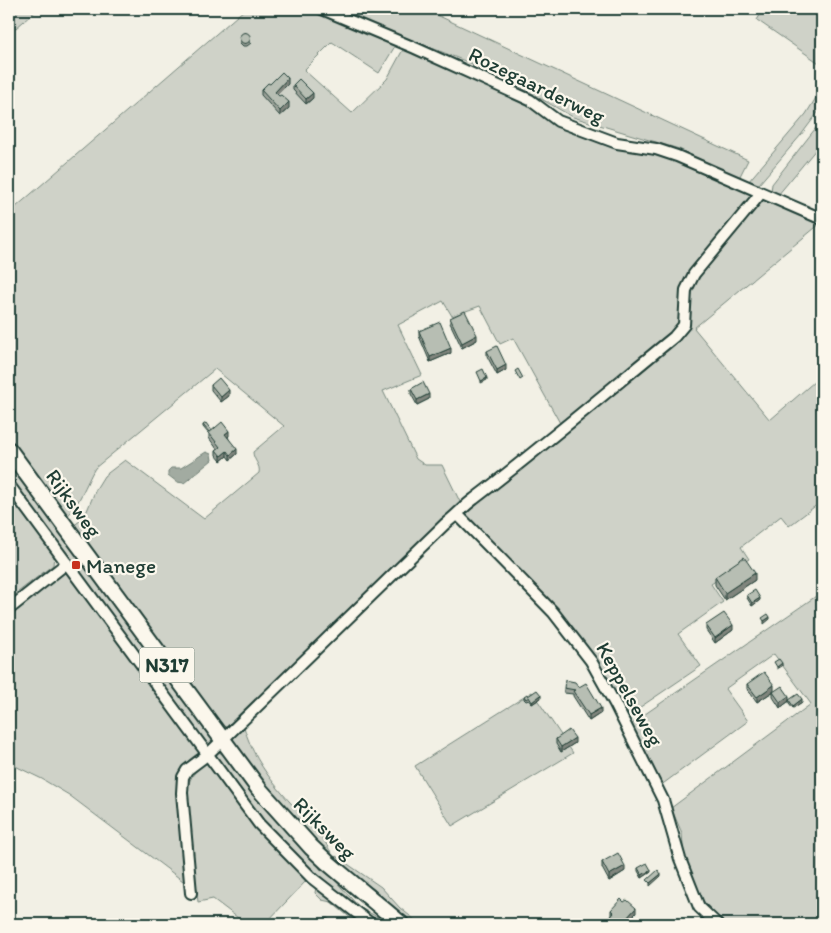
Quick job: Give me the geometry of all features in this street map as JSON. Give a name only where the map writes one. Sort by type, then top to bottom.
[{"type":"main road","name":"Rijksweg","points":[[11,459],[259,789],[289,824],[327,862],[401,924]]},
{"type":"street","name":"Rozegaarderweg","points":[[322,9],[415,48],[530,100],[558,121],[617,143],[656,149],[677,156],[822,219]]},
{"type":"street","points":[[192,893],[182,793],[183,777],[187,770],[207,755],[445,524],[674,337],[684,325],[686,290],[694,274],[761,194]]},
{"type":"street","name":"Rijksweg","points":[[9,485],[259,824],[312,878],[371,924]]},
{"type":"street","name":"Keppelseweg","points":[[458,515],[553,612],[592,661],[663,800],[680,860],[700,907],[717,924]]},
{"type":"street","points":[[9,609],[67,564]]},
{"type":"shaded area","points":[[9,9],[38,9],[9,34]]},
{"type":"shaded area","points":[[245,9],[317,9],[398,41],[379,73],[332,42],[304,70],[352,113],[387,79],[406,44],[575,126],[667,152],[750,193],[752,196],[688,275],[681,300],[680,325],[671,335],[561,425],[513,338],[500,344],[480,306],[452,316],[443,301],[398,325],[422,375],[383,391],[416,459],[425,465],[442,465],[462,506],[444,519],[228,727],[222,726],[73,526],[84,518],[96,489],[104,476],[125,460],[204,519],[259,473],[259,467],[253,452],[284,426],[215,369],[95,468],[78,501],[66,517],[9,439],[9,213]]},
{"type":"shaded area","points":[[333,9],[424,9],[748,160],[739,178],[679,149],[573,117],[511,82],[470,63]]},
{"type":"shaded area","points":[[764,9],[822,9],[822,65],[757,20]]},
{"type":"shaded area","points":[[822,88],[822,107],[801,135],[759,184],[756,185],[748,182],[806,114]]},
{"type":"shaded area","points":[[822,120],[822,142],[778,195],[771,191],[772,184]]},
{"type":"shaded area","points":[[763,199],[780,205],[788,211],[799,212],[821,223],[694,328],[770,420],[822,375],[822,501],[789,526],[781,516],[741,547],[749,559],[711,584],[723,602],[678,634],[701,666],[630,714],[626,713],[591,653],[570,625],[467,518],[466,512],[472,503],[687,330],[691,290],[701,273]]},
{"type":"shaded area","points":[[206,452],[211,454],[212,460],[184,483],[177,482],[168,475],[168,471],[171,468],[181,468]]},
{"type":"shaded area","points":[[12,473],[16,474],[215,738],[207,749],[10,480],[9,475]]},
{"type":"shaded area","points":[[9,496],[54,555],[53,565],[9,599]]},
{"type":"shaded area","points":[[65,569],[200,752],[186,763],[181,770],[179,780],[187,884],[69,795],[9,763],[9,611]]},
{"type":"shaded area","points":[[822,592],[822,924],[721,924],[699,895],[684,858],[682,833],[671,808],[811,704],[774,654],[725,689],[748,721],[660,786],[631,726],[635,721]]},
{"type":"shaded area","points":[[532,692],[573,753],[452,826],[415,766]]},
{"type":"shaded area","points":[[244,727],[257,759],[266,773],[322,837],[332,853],[329,856],[269,790],[231,740],[236,731]]},
{"type":"shaded area","points":[[217,751],[227,757],[321,865],[319,867],[321,870],[324,868],[359,907],[390,924],[376,924],[316,877],[318,874],[315,872],[313,874],[253,810],[214,756]]},
{"type":"shaded area","points":[[209,762],[225,784],[354,917],[353,920],[331,902],[322,900],[315,893],[316,887],[307,880],[265,924],[246,924],[213,899],[198,902],[186,797],[192,776]]},
{"type":"shaded area","points":[[336,856],[381,887],[400,908],[420,924],[411,924],[374,889],[355,877],[333,859]]},
{"type":"building","points":[[245,32],[251,38],[245,44],[239,38]]},
{"type":"building","points":[[282,72],[288,78],[275,92],[289,102],[280,111],[261,90]]},
{"type":"building","points":[[299,79],[313,93],[306,99],[293,85]]},
{"type":"building","points":[[465,311],[477,335],[462,343],[450,318]]},
{"type":"building","points":[[440,322],[451,348],[430,357],[419,331]]},
{"type":"building","points":[[497,346],[506,365],[497,370],[487,351]]},
{"type":"building","points":[[483,369],[487,378],[481,381],[477,372]]},
{"type":"building","points":[[518,369],[523,378],[520,380],[515,371]]},
{"type":"building","points":[[219,378],[229,390],[221,397],[211,385]]},
{"type":"building","points":[[423,382],[429,394],[417,400],[411,389]]},
{"type":"building","points":[[222,422],[229,431],[225,434],[237,449],[230,455],[227,451],[221,456],[216,450],[220,447],[209,433]]},
{"type":"building","points":[[206,423],[211,430],[209,432],[203,425]]},
{"type":"building","points":[[744,557],[755,573],[725,593],[715,577]]},
{"type":"building","points":[[755,590],[760,598],[752,603],[747,595]]},
{"type":"building","points":[[724,613],[733,625],[715,638],[706,625]]},
{"type":"building","points":[[768,614],[770,617],[764,621],[762,618]]},
{"type":"building","points":[[779,659],[782,663],[777,667],[774,662]]},
{"type":"building","points":[[764,672],[774,685],[757,697],[747,684]]},
{"type":"building","points":[[565,680],[575,682],[579,687],[586,683],[601,708],[589,715],[573,691],[575,690],[564,688]]},
{"type":"building","points":[[782,686],[789,696],[780,702],[773,692]]},
{"type":"building","points":[[537,690],[541,695],[532,702],[529,697],[526,699],[524,696],[527,694],[528,696]]},
{"type":"building","points":[[798,694],[802,699],[793,706],[789,700]]},
{"type":"building","points":[[569,730],[575,738],[561,747],[556,739]]},
{"type":"building","points":[[618,853],[625,866],[609,875],[602,862]]},
{"type":"building","points":[[647,863],[651,870],[642,875],[638,868]]},
{"type":"building","points":[[658,870],[661,874],[650,883],[647,880]]},
{"type":"building","points":[[621,899],[624,902],[627,900],[636,908],[624,921],[626,924],[613,924],[608,920],[614,913],[611,910]]},
{"type":"building","points":[[327,918],[335,924],[322,924]]},
{"type":"place","name":"Manege","points":[[76,565]]}]
